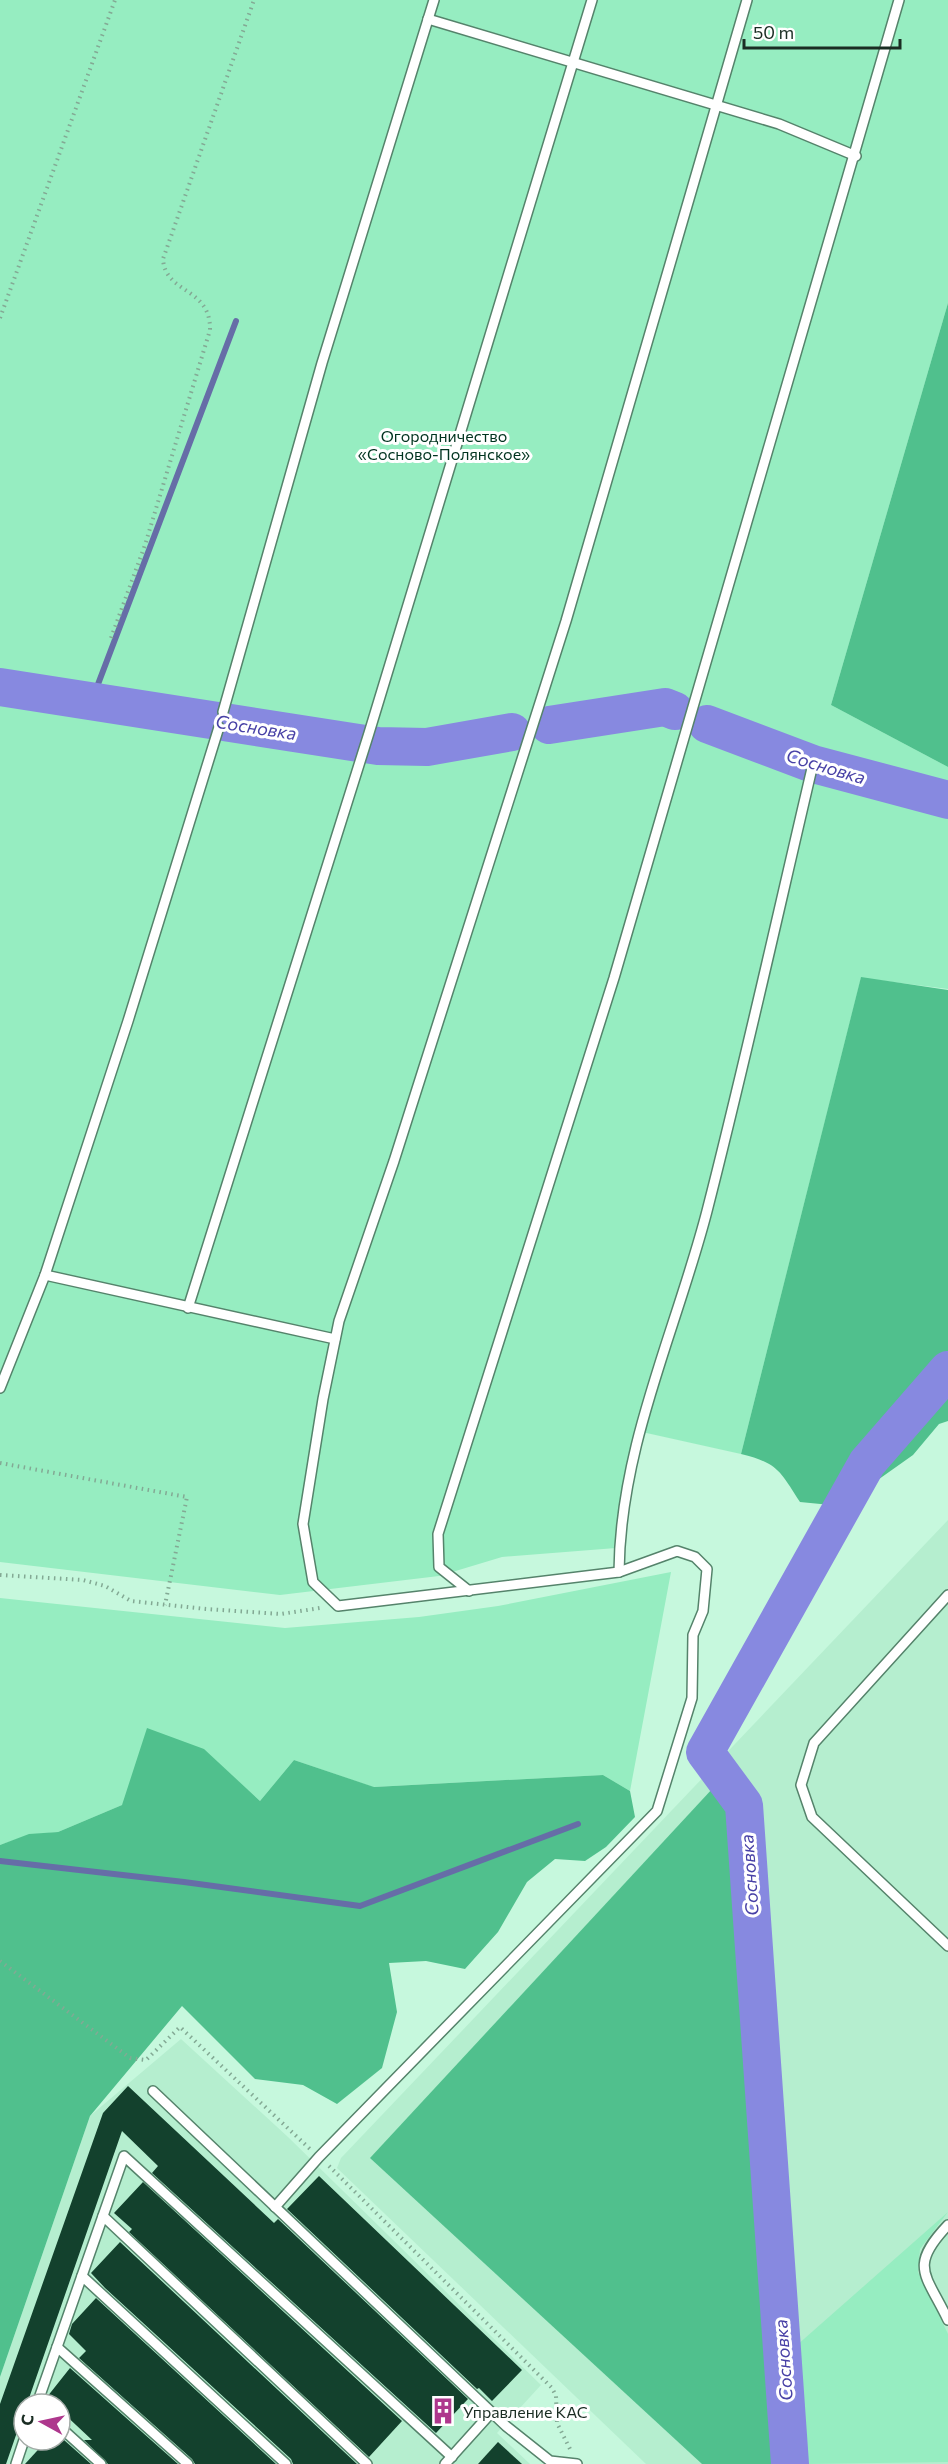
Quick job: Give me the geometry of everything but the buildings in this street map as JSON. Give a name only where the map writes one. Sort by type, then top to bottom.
[{"type":"lane","points":[[223,712],[322,363],[434,0]]},
{"type":"lane","points":[[188,1308],[369,733],[592,0]]},
{"type":"lane","points":[[275,2207],[319,2157],[657,1811],[692,1698],[693,1635],[703,1611],[707,1569],[695,1557],[677,1551],[619,1572],[338,1606],[313,1582],[303,1524],[336,1339],[566,621],[747,0]]},
{"type":"lane","points":[[469,1591],[439,1567],[438,1534],[615,978],[856,156],[899,0]]},
{"type":"lane","points":[[428,19],[779,124],[856,156]]},
{"type":"lane","points":[[0,1388],[45,1275],[128,1021],[219,727]]},
{"type":"lane","points":[[619,1572],[619,1536],[646,1401],[706,1213],[813,764]]},
{"type":"lane","points":[[45,1275],[336,1339]]},
{"type":"lane","points":[[948,1595],[814,1743],[801,1785],[812,1817],[948,1946]]},
{"type":"lane","points":[[153,2091],[491,2412],[548,2462],[577,2464]]},
{"type":"lane","points":[[41,2392],[124,2156],[449,2461],[491,2412]]},
{"type":"lane","points":[[103,2216],[367,2464]]},
{"type":"lane","points":[[948,2225],[930,2244],[924,2255],[923,2269],[948,2320]]},
{"type":"lane","points":[[82,2276],[286,2464]]},
{"type":"lane","points":[[57,2347],[188,2464]]},
{"type":"lane","points":[[72,2438],[101,2464]]},
{"type":"path","points":[[0,318],[115,0]]},
{"type":"path","points":[[111,638],[145,545],[210,330],[211,314],[204,305],[169,277],[163,268],[163,259],[254,0]]},
{"type":"path","points":[[0,1463],[188,1497],[165,1605]]},
{"type":"path","points":[[0,1575],[83,1580],[105,1586],[131,1601],[165,1605],[281,1614],[338,1606]]},
{"type":"path","points":[[0,1961],[130,2058],[146,2060],[180,2027],[319,2157],[552,2388],[556,2396],[557,2423],[577,2464]]},
{"type":"shaded area","points":[[948,1520],[948,2464],[646,2464],[337,2168],[341,2158]]},
{"type":"shaded area","points":[[181,2039],[288,2137],[541,2385],[497,2433],[530,2464],[0,2464],[0,2377],[90,2116]]},
{"type":"green space","name":"Огородничество «Сосново-Полянское»","points":[[0,0],[948,0],[948,303],[831,705],[948,767],[948,989],[861,978],[741,1454],[642,1432],[616,1548],[502,1557],[439,1576],[280,1595],[0,1562]]},
{"type":"green space","points":[[948,303],[948,767],[831,705]]},
{"type":"green space","points":[[861,977],[948,990],[948,1421],[939,1424],[913,1455],[841,1506],[800,1502],[788,1483],[771,1465],[741,1454]]},
{"type":"green space","points":[[671,1572],[630,1791],[603,1775],[373,1787],[294,1760],[260,1801],[204,1750],[122,1805],[58,1832],[29,1835],[0,1845],[0,1598],[285,1628],[419,1617],[498,1606]]},
{"type":"green space","points":[[147,1728],[204,1749],[260,1801],[294,1760],[374,1787],[603,1775],[630,1791],[635,1817],[606,1847],[585,1861],[555,1859],[527,1882],[498,1932],[465,1969],[426,1961],[389,1963],[397,2012],[382,2068],[337,2104],[303,2085],[255,2079],[182,2006],[90,2116],[0,2377],[0,1845],[29,1834],[58,1832],[122,1805]]},
{"type":"green space","points":[[726,1774],[780,2464],[702,2464],[370,2158]]},
{"type":"green space","points":[[948,2212],[920,2249],[918,2272],[948,2334],[948,2462],[806,2464],[796,2346]]},
{"type":"waterway","points":[[92,700],[236,321]]},
{"type":"waterway","name":"Сосновка","points":[[0,687],[378,746],[427,747],[512,732]]},
{"type":"waterway","name":"Сосновка","points":[[549,725],[665,707],[675,711]]},
{"type":"waterway","name":"Сосновка","points":[[707,724],[813,764],[948,800]]},
{"type":"waterway","name":"Сосновка","points":[[790,2464],[744,1805],[705,1752],[867,1463],[948,1370]]},
{"type":"waterway","points":[[0,1861],[184,1882],[360,1906],[578,1824]]},
{"type":"place","name":"Управление КАС","points":[[443,2411]]}]
